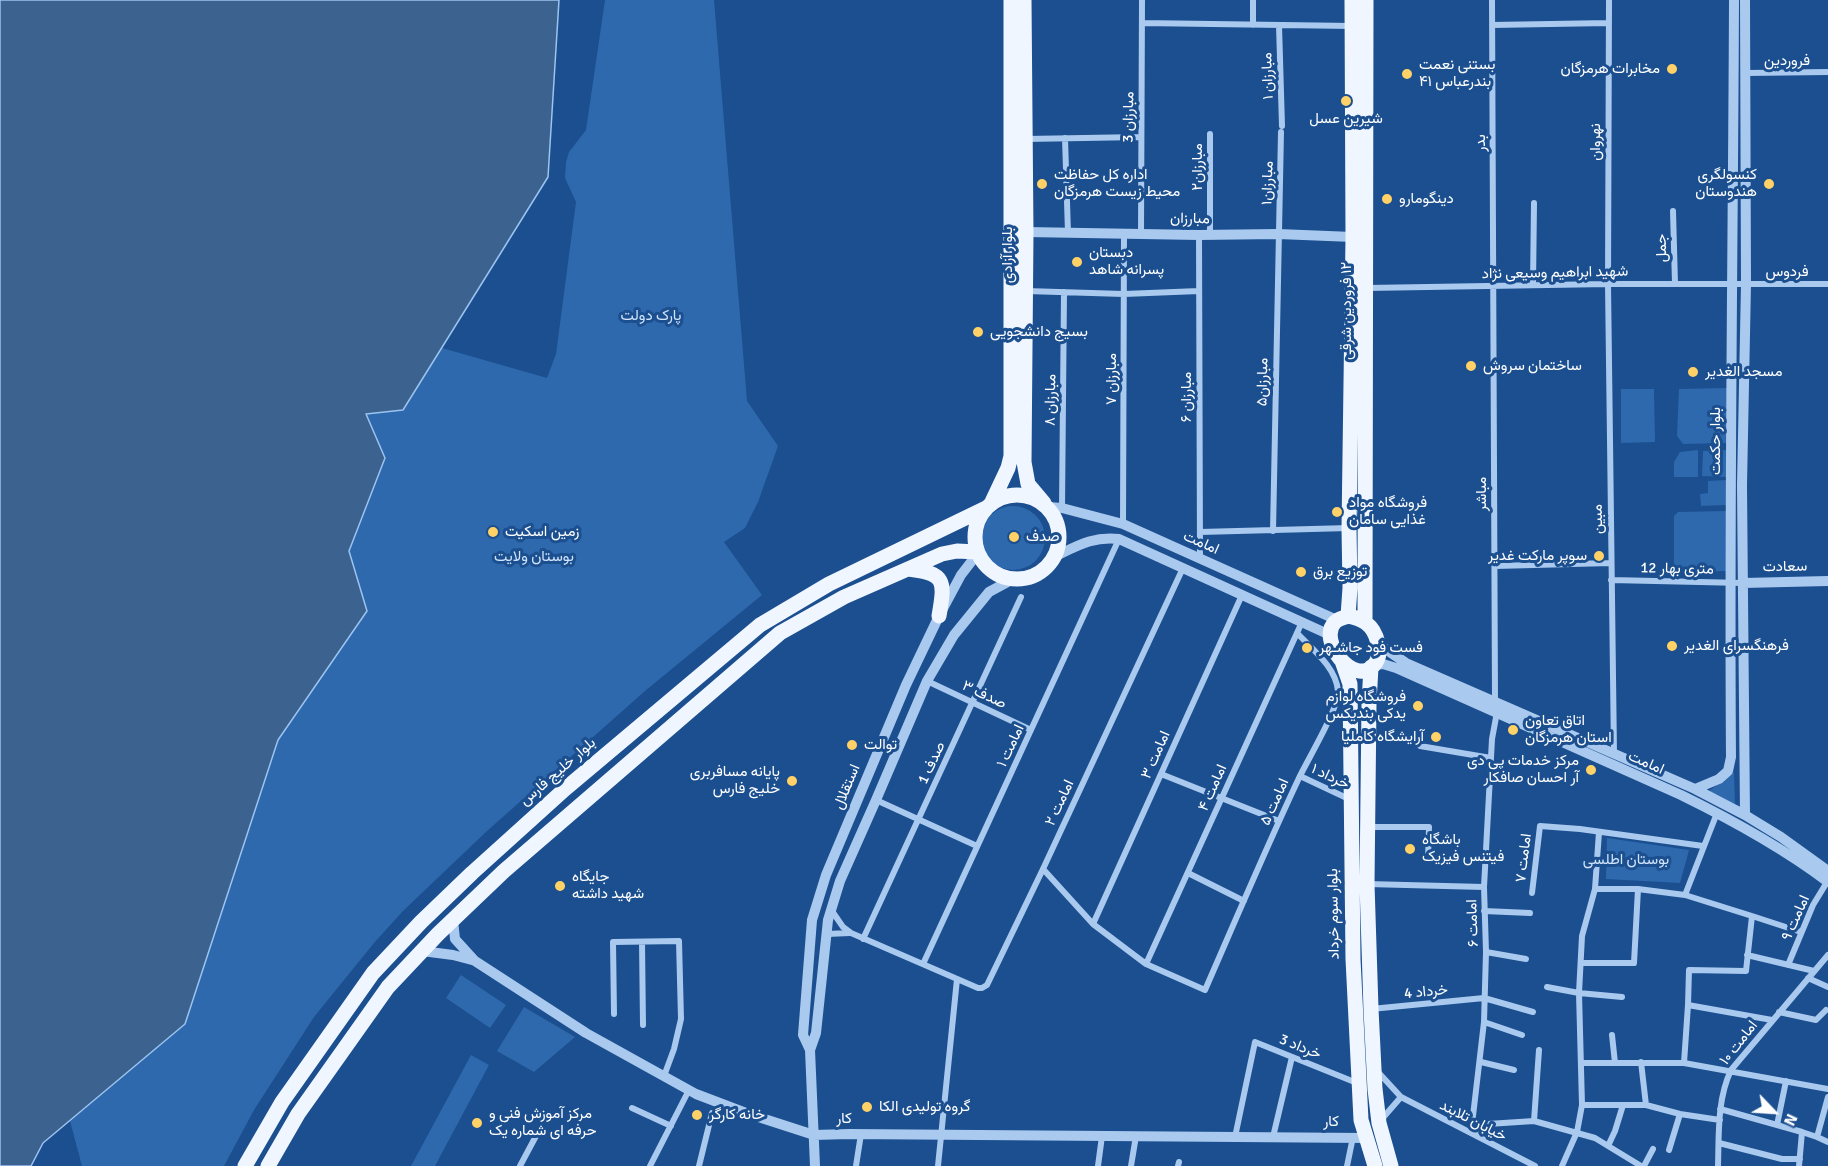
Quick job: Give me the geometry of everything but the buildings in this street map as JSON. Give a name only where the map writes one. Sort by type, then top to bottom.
[{"type":"main road","name":"بلوار آزادی","points":[[988,506],[1008,468],[1011,456],[1011,0]]},
{"type":"main road","name":"بلوار آزادی","points":[[1024,0],[1026,232],[1024,462],[1028,484],[1051,506]]},
{"type":"main road","name":"١٢ فروردین شرقی","points":[[1352,0],[1353,237],[1349,528],[1357,587],[1365,622]]},
{"type":"main road","name":"١٢ فروردین شرقی","points":[[1342,618],[1357,587],[1365,288],[1366,0]]},
{"type":"main road","points":[[1017,494],[1031,496],[1051,506],[1058,526],[1058,547],[1054,557],[1041,572],[1024,579],[1013,579],[998,575],[990,569],[978,552],[975,540],[980,517],[988,506],[1003,497],[1017,494]]},
{"type":"main road","name":"بلوار خلیج فارس","points":[[245,1166],[282,1102],[373,973],[472,873],[565,789],[760,625],[829,584],[988,506]]},
{"type":"main road","points":[[268,1166],[298,1114],[388,987],[504,871],[605,782],[780,633],[844,597],[905,569],[942,554],[957,551],[978,552]]},
{"type":"main road","points":[[905,569],[925,571],[937,576],[942,588],[939,616]]},
{"type":"main road","points":[[1342,618],[1365,622],[1373,632],[1378,644],[1378,659],[1368,670],[1356,670],[1342,661],[1335,651],[1330,635],[1332,626],[1342,618]]},
{"type":"main road","name":"بلوار سوم خرداد","points":[[1342,661],[1350,684],[1351,708],[1353,959],[1360,1138],[1375,1166]]},
{"type":"main road","points":[[1373,666],[1369,703],[1367,827],[1371,1010],[1379,1123],[1391,1166]]},
{"type":"main road","points":[[1351,708],[1353,702],[1358,699],[1364,699],[1369,703]]},
{"type":"street","name":"مبارزان 3","points":[[1141,233],[1142,0]]},
{"type":"street","points":[[1253,0],[1253,25]]},
{"type":"street","name":"بدر","points":[[1492,0],[1494,286]]},
{"type":"street","name":"نهروان","points":[[1608,284],[1609,0]]},
{"type":"street","name":"بلوار حکمت","points":[[1695,789],[1719,779],[1728,771],[1731,757],[1729,582],[1734,0]]},
{"type":"street","name":"بلوار حکمت","points":[[1745,0],[1746,284],[1742,485],[1745,815]]},
{"type":"street","points":[[1142,23],[1352,26]]},
{"type":"street","points":[[1492,25],[1609,23]]},
{"type":"street","name":"مبارزان ۱","points":[[1279,25],[1282,129]]},
{"type":"street","name":"فروردین","points":[[1746,73],[1828,72]]},
{"type":"street","name":"مبارزان۱","points":[[1278,234],[1282,129]]},
{"type":"street","name":"مبارزان۲","points":[[1205,235],[1210,134]]},
{"type":"street","points":[[1025,139],[1141,137]]},
{"type":"street","points":[[1065,138],[1068,233]]},
{"type":"street","points":[[1533,285],[1534,203]]},
{"type":"street","name":"جمل","points":[[1673,211],[1675,284]]},
{"type":"street","name":"مبارزان","points":[[1026,232],[1278,234],[1353,237]]},
{"type":"street","name":"مبارزان ۷","points":[[1124,234],[1124,524]]},
{"type":"street","name":"مبارزان۵","points":[[1273,531],[1278,234]]},
{"type":"street","name":"مبارزان ۶","points":[[1200,559],[1199,291],[1205,235]]},
{"type":"street","name":"مبین","points":[[1608,284],[1614,753]]},
{"type":"street","name":"شهید ابراهیم وسیعی نژاد","points":[[1365,288],[1746,284]]},
{"type":"street","name":"فردوس","points":[[1746,284],[1828,284]]},
{"type":"street","name":"مباشر","points":[[1494,286],[1496,707]]},
{"type":"street","points":[[1025,291],[1124,294],[1199,291]]},
{"type":"street","name":"مبارزان ۸","points":[[1051,506],[1064,292]]},
{"type":"street","name":"امامت","points":[[1051,506],[1124,524],[1200,559],[1342,618]]},
{"type":"street","points":[[1106,537],[1096,531],[1096,527],[1098,522],[1112,521]]},
{"type":"street","points":[[1200,532],[1349,528]]},
{"type":"street","name":"امامت","points":[[1054,557],[1090,540],[1106,537],[1119,539],[1242,595],[1299,627],[1330,635]]},
{"type":"street","name":"امامت ۱","points":[[923,964],[1119,539]]},
{"type":"street","name":"استقلال","points":[[810,1050],[803,1035],[812,920],[826,875],[906,685],[961,575],[978,552]]},
{"type":"street","points":[[1495,566],[1611,562]]},
{"type":"street","name":"امامت ۲","points":[[851,933],[978,988],[987,985],[1183,568]]},
{"type":"street","name":"استقلال","points":[[814,1166],[810,1050],[816,1033],[826,934],[840,881],[927,681],[954,635],[989,592],[1013,579]]},
{"type":"street","name":"12 متری بهار","points":[[1611,580],[1743,583]]},
{"type":"street","name":"سعادت","points":[[1743,583],[1828,581]]},
{"type":"street","name":"امامت ۳","points":[[1093,924],[1242,595]]},
{"type":"street","name":"صدف 1","points":[[863,939],[1021,597]]},
{"type":"street","name":"امامت ۵","points":[[1146,964],[1205,990],[1300,776],[1334,709],[1338,694],[1336,679],[1299,627]]},
{"type":"street","name":"امامت ۴","points":[[1146,964],[1299,627]]},
{"type":"street","name":"امامت","points":[[1378,644],[1406,663],[1717,813],[1828,878]]},
{"type":"street","name":"امامت","points":[[1373,666],[1383,664],[1396,668],[1614,753],[1695,789],[1781,837],[1828,878]]},
{"type":"street","name":"صدف ۳","points":[[927,681],[1031,730]]},
{"type":"street","name":"امامت ۶","points":[[1471,1133],[1484,1022],[1486,952],[1484,887],[1492,739],[1496,707]]},
{"type":"street","points":[[1420,746],[1491,758]]},
{"type":"street","points":[[1161,774],[1280,821]]},
{"type":"street","name":"خرداد ۱","points":[[1300,776],[1351,800]]},
{"type":"street","points":[[876,800],[977,846]]},
{"type":"street","points":[[1685,895],[1717,813]]},
{"type":"street","name":"امامت ۷","points":[[1532,893],[1540,826],[1599,832]]},
{"type":"street","points":[[1367,827],[1429,827],[1428,860]]},
{"type":"street","points":[[1562,1166],[1577,1132],[1582,1105],[1580,993],[1582,936],[1595,889],[1599,832],[1703,846]]},
{"type":"street","points":[[1043,869],[1093,924],[1146,964]]},
{"type":"street","points":[[1188,873],[1244,901]]},
{"type":"street","name":"امامت ۹","points":[[1788,965],[1813,905],[1828,878]]},
{"type":"street","points":[[1367,884],[1484,887]]},
{"type":"street","points":[[1595,889],[1638,889],[1685,895],[1801,932]]},
{"type":"street","points":[[1581,963],[1634,963],[1638,889]]},
{"type":"street","points":[[831,910],[843,927],[851,933]]},
{"type":"street","points":[[1484,911],[1530,913]]},
{"type":"street","points":[[1684,1063],[1689,970],[1746,971],[1752,916]]},
{"type":"street","points":[[453,920],[455,939],[475,961]]},
{"type":"street","points":[[826,934],[851,933]]},
{"type":"street","points":[[614,1014],[613,942],[679,941],[681,1019],[664,1077]]},
{"type":"street","points":[[642,942],[643,1025]]},
{"type":"street","points":[[422,951],[453,954],[475,961]]},
{"type":"street","points":[[1486,952],[1526,959]]},
{"type":"street","points":[[1747,955],[1814,971]]},
{"type":"street","name":"امامت ۱۰","points":[[1718,1166],[1720,1109],[1724,1085],[1731,1070],[1828,955]]},
{"type":"street","name":"کار","points":[[475,961],[586,1034],[689,1090],[746,1113],[814,1135],[1360,1138]]},
{"type":"street","points":[[1808,978],[1828,987]]},
{"type":"street","points":[[938,1166],[957,979]]},
{"type":"street","points":[[1547,987],[1622,997]]},
{"type":"street","points":[[1484,998],[1533,1012]]},
{"type":"street","name":"خرداد 4","points":[[1371,1010],[1484,998]]},
{"type":"street","points":[[1688,1005],[1773,1020]]},
{"type":"street","points":[[1779,1012],[1816,1020],[1827,1008]]},
{"type":"street","points":[[1484,1022],[1522,1035]]},
{"type":"street","points":[[1612,1035],[1615,1063]]},
{"type":"street","name":"خرداد 3","points":[[1235,1137],[1255,1042],[1359,1083]]},
{"type":"street","points":[[1534,1121],[1539,1050]]},
{"type":"street","points":[[1273,1137],[1292,1057]]},
{"type":"street","points":[[1480,1062],[1514,1070]]},
{"type":"street","points":[[1641,1062],[1646,1105]]},
{"type":"street","points":[[1582,1063],[1684,1063],[1828,1089]]},
{"type":"street","name":"خیابان تلابند","points":[[1374,1067],[1401,1097],[1534,1166]]},
{"type":"street","points":[[1777,1125],[1786,1081]]},
{"type":"street","points":[[650,1166],[689,1090]]},
{"type":"street","points":[[1379,1123],[1401,1097]]},
{"type":"street","points":[[1817,1137],[1828,1097]]},
{"type":"street","points":[[1582,1105],[1646,1105],[1720,1120]]},
{"type":"street","points":[[1608,1146],[1623,1105]]},
{"type":"street","points":[[632,1108],[671,1126]]},
{"type":"street","points":[[1720,1109],[1802,1132],[1828,1142]]},
{"type":"street","points":[[699,1166],[712,1113]]},
{"type":"street","points":[[1669,1150],[1680,1113]]},
{"type":"street","points":[[1471,1133],[1488,1124],[1534,1121],[1595,1138],[1642,1166],[1653,1149]]},
{"type":"street","points":[[1719,1143],[1800,1162],[1802,1132]]},
{"type":"street","points":[[856,1166],[861,1134]]},
{"type":"street","points":[[520,1166],[536,1136]]},
{"type":"street","points":[[1098,1166],[1102,1136]]},
{"type":"street","points":[[1131,1166],[1136,1136]]},
{"type":"street","points":[[1347,1166],[1360,1138]]},
{"type":"green space","name":"بوستان ولایت","points":[[605,0],[714,0],[747,401],[778,446],[758,502],[745,528],[724,542],[762,595],[645,691],[487,831],[403,911],[314,1017],[254,1110],[224,1166],[82,1166],[70,1121],[185,1024],[278,740],[367,611],[349,551],[385,458],[365,414],[403,410],[442,348],[547,378],[556,354],[576,202],[565,178],[566,162],[569,152],[586,130]]},
{"type":"green space","points":[[1727,388],[1728,443],[1683,444],[1677,436],[1679,389]]},
{"type":"green space","points":[[1621,389],[1654,389],[1655,442],[1621,443]]},
{"type":"green space","points":[[1698,450],[1698,477],[1674,477],[1674,462],[1680,452]]},
{"type":"green space","points":[[1727,450],[1726,477],[1702,476],[1703,451]]},
{"type":"green space","points":[[1726,480],[1726,505],[1701,506],[1700,494],[1708,493],[1708,481]]},
{"type":"green space","points":[[1007,506],[1019,506],[1036,515],[1043,526],[1045,538],[1043,550],[1036,561],[1019,570],[1007,570],[995,565],[986,556],[981,544],[981,532],[986,520],[995,511]]},
{"type":"green space","points":[[1727,511],[1727,571],[1674,572],[1674,516],[1678,512]]},
{"type":"green space","points":[[1734,772],[1735,804],[1709,791]]},
{"type":"green space","name":"بوستان اطلسی","points":[[1607,838],[1689,850],[1680,883],[1606,879]]},
{"type":"green space","points":[[461,975],[506,1005],[490,1028],[446,998]]},
{"type":"green space","points":[[524,1007],[575,1037],[534,1072],[497,1051]]},
{"type":"green space","points":[[471,1055],[489,1065],[435,1166],[411,1166]]},
{"type":"shaded area","points":[[0,0],[559,0],[548,177],[403,410],[366,414],[385,458],[349,551],[367,611],[278,740],[185,1024],[43,1143],[31,1166],[0,1166]]},
{"type":"place","name":"مخابرات هرمزگان","points":[[1672,69]]},
{"type":"place","name":"بستنی نعمت بندرعباس ۴۱","points":[[1407,74]]},
{"type":"place","name":"شیرین عسل","points":[[1346,101]]},
{"type":"place","name":"اداره کل حفاظت محیط زیست هرمزگان","points":[[1042,184]]},
{"type":"place","name":"کنسولگری هندوستان","points":[[1769,184]]},
{"type":"place","name":"دینگومارو","points":[[1387,199]]},
{"type":"place","name":"دبستان پسرانه شاهد","points":[[1077,262]]},
{"type":"place","name":"بسیج دانشجویی","points":[[978,332]]},
{"type":"place","name":"ساختمان سروش","points":[[1471,366]]},
{"type":"place","name":"مسجد الغدیر","points":[[1693,372]]},
{"type":"place","name":"فروشگاه مواد غذایی سامان","points":[[1337,512]]},
{"type":"place","name":"زمین اسکیت","points":[[493,532]]},
{"type":"place","name":"صدف","points":[[1014,537]]},
{"type":"place","name":"سوپر مارکت غدیر","points":[[1599,556]]},
{"type":"place","name":"توزیع برق","points":[[1301,572]]},
{"type":"place","name":"فرهنگسرای الغدیر","points":[[1672,646]]},
{"type":"place","name":"فست فود جاشـهر","points":[[1307,648]]},
{"type":"place","name":"فروشگاه لوازم یدکی بندیکس","points":[[1418,706]]},
{"type":"place","name":"اتاق تعاون استان هرمزگان","points":[[1513,730]]},
{"type":"place","name":"آرایشگاه کاملیا","points":[[1436,737]]},
{"type":"place","name":"توالت","points":[[852,745]]},
{"type":"place","name":"مرکز خدمات پی دی آر احسان صافکار","points":[[1591,770]]},
{"type":"place","name":"پایانه مسافربری خلیج فارس","points":[[792,781]]},
{"type":"place","name":"باشگاه فیتنس فیزیک","points":[[1410,849]]},
{"type":"place","name":"جایگاه شهید داشته","points":[[560,886]]},
{"type":"place","name":"گروه تولیدی الکا","points":[[867,1107]]},
{"type":"place","name":"خانه کارگر","points":[[697,1115]]},
{"type":"place","name":"مرکز آموزش فنی و حرفه ای شماره یک","points":[[477,1123]]},
{"type":"park label","name":"پارک دولت","points":[[651,316]]}]
